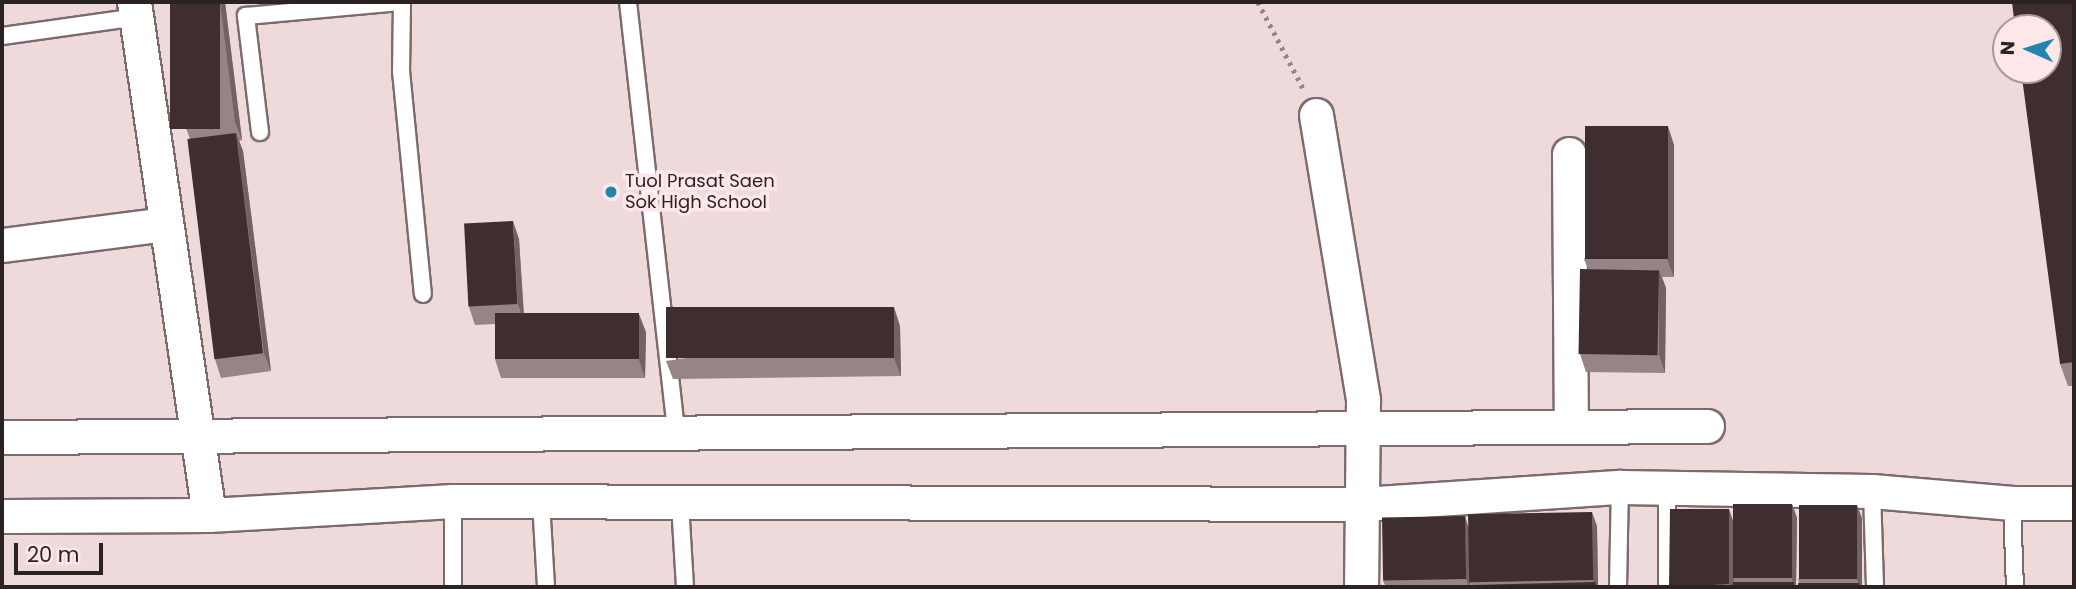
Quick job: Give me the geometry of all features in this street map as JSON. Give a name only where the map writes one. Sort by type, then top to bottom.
[{"type":"street","points":[[135,9],[206,502]]},
{"type":"street","points":[[1316,115],[1364,434],[1361,587]]},
{"type":"street","points":[[1569,154],[1571,427]]},
{"type":"street","points":[[2,245],[166,224]]},
{"type":"street","points":[[2,437],[197,441],[676,433],[1364,434],[1571,427],[1707,426]]},
{"type":"street","points":[[2,516],[206,502],[680,503],[1362,498],[1620,488],[1872,491],[2012,503],[2074,503]]},
{"type":"lane","points":[[260,132],[245,9],[401,2],[401,71],[423,294]]},
{"type":"lane","points":[[628,2],[676,433]]},
{"type":"lane","points":[[2,36],[135,9]]},
{"type":"lane","points":[[1618,587],[1620,488]]},
{"type":"lane","points":[[1667,490],[1667,587]]},
{"type":"lane","points":[[1872,491],[1875,587]]},
{"type":"lane","points":[[453,501],[453,587]]},
{"type":"lane","points":[[541,502],[546,587]]},
{"type":"lane","points":[[680,503],[685,587]]},
{"type":"lane","points":[[2012,503],[2015,587]]},
{"type":"path","points":[[1258,2],[1316,115]]},
{"type":"building","points":[[170,2],[220,2],[220,129],[170,129]]},
{"type":"building","points":[[2012,2],[2074,2],[2074,362],[2060,364],[2023,84],[2062,84],[2062,14],[2013,14]]},
{"type":"building","points":[[1585,126],[1668,126],[1668,259],[1585,259]]},
{"type":"building","points":[[236,133],[263,353],[214,359],[187,139]]},
{"type":"building","points":[[513,221],[517,304],[468,306],[464,224]]},
{"type":"building","points":[[1580,269],[1659,270],[1658,355],[1579,354]]},
{"type":"building","points":[[666,307],[894,307],[894,358],[666,358]]},
{"type":"building","points":[[495,313],[639,313],[639,359],[495,359]]},
{"type":"building","points":[[1733,504],[1792,504],[1792,578],[1733,578]]},
{"type":"building","points":[[1799,505],[1857,505],[1857,579],[1799,579]]},
{"type":"building","points":[[1670,509],[1729,509],[1729,584],[1712,584],[1731,587],[1669,587]]},
{"type":"building","points":[[1592,512],[1593,580],[1469,582],[1468,514]]},
{"type":"building","points":[[1465,516],[1466,579],[1383,580],[1382,517]]},
{"type":"building","points":[[1595,582],[1596,587],[1472,587],[1472,585]]},
{"type":"building","points":[[1733,582],[1794,582],[1794,587],[1733,587]]},
{"type":"building","points":[[1798,583],[1859,583],[1859,587],[1798,587]]},
{"type":"place","name":"Tuol Prasat Saen Sok High School","points":[[611,192]]}]
